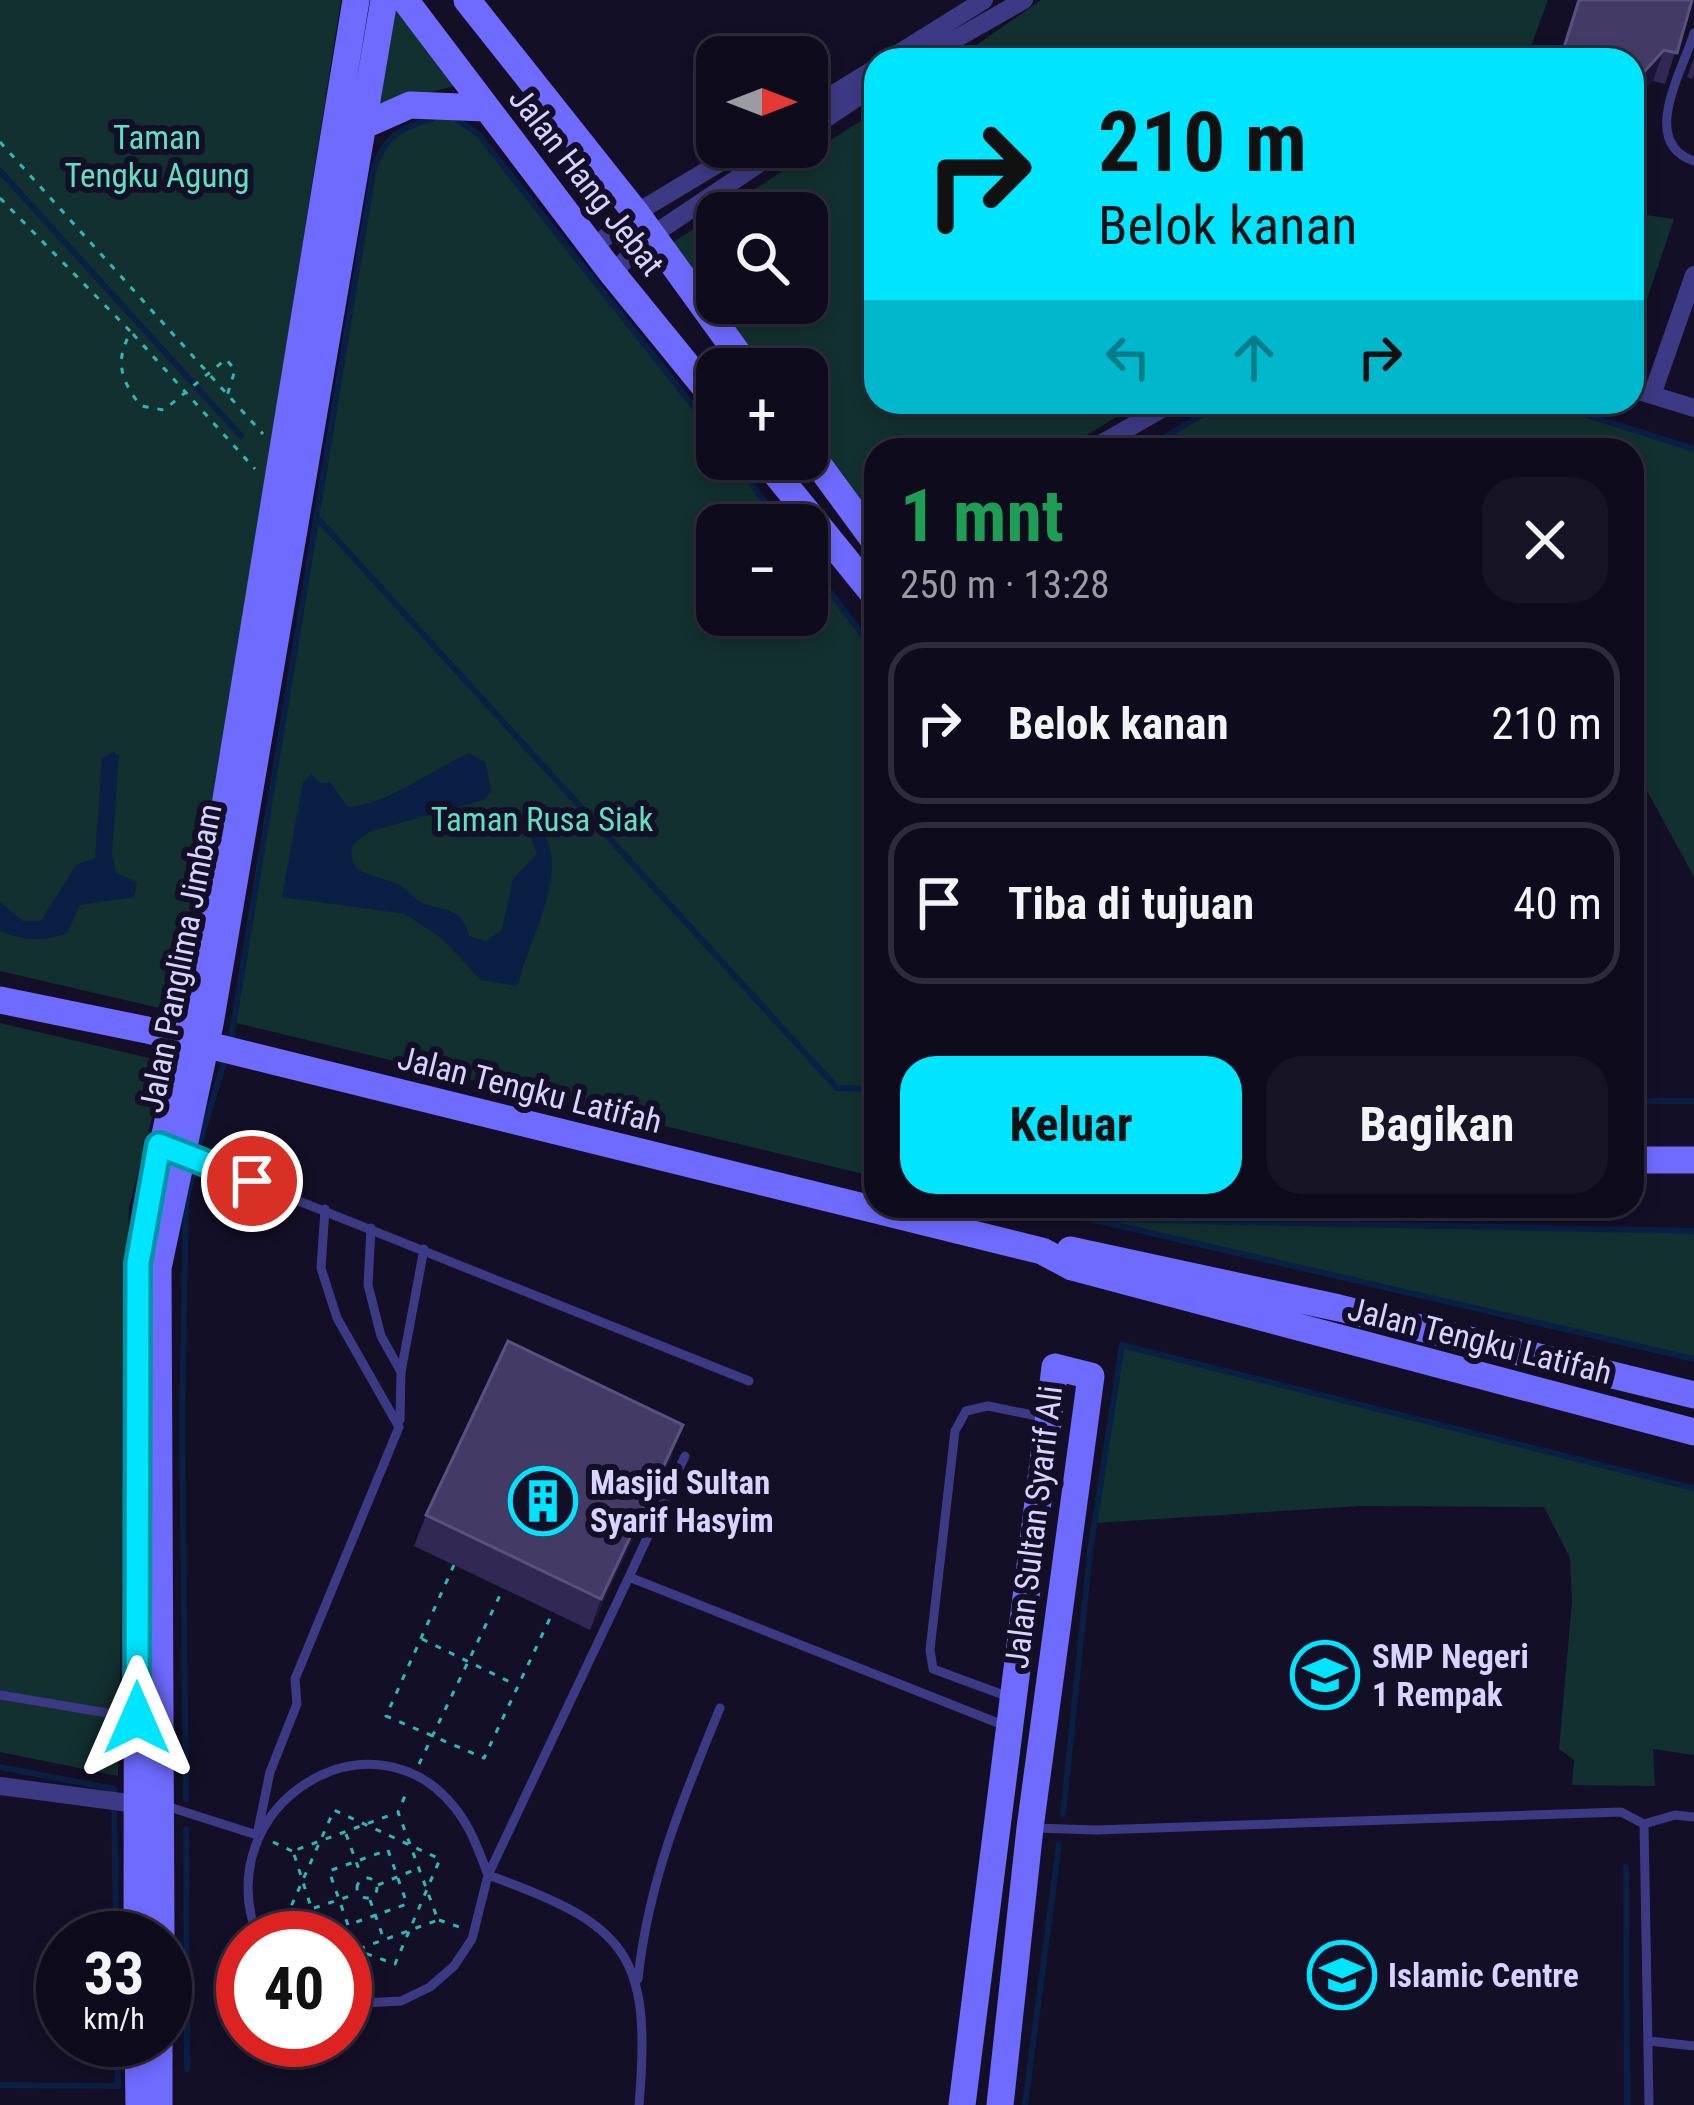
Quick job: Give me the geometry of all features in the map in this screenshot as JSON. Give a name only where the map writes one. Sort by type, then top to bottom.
[{"type":"street","name":"Jalan Panglima Jimbam","points":[[139,1911],[149,1805],[158,1268],[169,1149],[266,545],[277,430],[356,0]]},
{"type":"street","name":"Jalan Panglima Jimbam","points":[[159,1911],[137,1718],[138,1263],[210,1024],[385,0]]},
{"type":"street","name":"Jalan Hang Jebat","points":[[405,0],[612,274],[696,376]]},
{"type":"street","name":"Jalan Hang Jebat","points":[[467,0],[644,224],[734,348]]},
{"type":"street","points":[[907,48],[984,0]]},
{"type":"street","points":[[940,48],[1024,0]]},
{"type":"street","points":[[828,97],[864,75]]},
{"type":"street","points":[[828,117],[864,93]]},
{"type":"street","points":[[365,124],[410,105],[485,108]]},
{"type":"street","points":[[612,274],[644,224],[718,168]]},
{"type":"street","points":[[592,248],[746,168]]},
{"type":"street","points":[[1652,394],[1694,275]]},
{"type":"street","points":[[1644,392],[1694,408]]},
{"type":"street","points":[[1111,438],[1153,414]]},
{"type":"street","points":[[828,477],[864,526]]},
{"type":"street","points":[[782,480],[864,573]]},
{"type":"street","name":"Jalan Tengku Latifah","points":[[0,1000],[233,1052],[864,1207]]},
{"type":"street","points":[[1644,1160],[1694,1160]]},
{"type":"street","name":"Jalan Tengku Latifah","points":[[908,1218],[1042,1251],[1072,1267],[1694,1432]]},
{"type":"street","name":"Jalan Tengku Latifah","points":[[1042,1251],[1075,1250],[1339,1307],[1694,1395]]},
{"type":"street","name":"Jalan Sultan Syarif Ali","points":[[962,2105],[1053,1368],[1091,1376],[1030,1828],[1000,2105]]},
{"type":"street","points":[[0,1786],[106,1804],[149,1805]]},
{"type":"street","points":[[138,2067],[139,2105]]},
{"type":"street","points":[[159,2105],[160,2067]]},
{"type":"lane","points":[[1694,33],[1665,118],[1665,140],[1671,150],[1694,161]]},
{"type":"lane","points":[[169,1149],[749,1382]]},
{"type":"lane","points":[[325,1209],[321,1268],[337,1318],[376,1378],[400,1427]]},
{"type":"lane","points":[[371,1228],[368,1285],[381,1336],[401,1372]]},
{"type":"lane","points":[[248,1911],[246,1872],[270,1772],[297,1704],[295,1679],[400,1427],[401,1372],[424,1250]]},
{"type":"lane","points":[[1010,1713],[933,1669],[930,1650],[955,1431],[965,1411],[988,1406],[1047,1418]]},
{"type":"lane","points":[[372,2003],[401,2001],[430,1987],[454,1966],[474,1933],[488,1875],[685,1456]]},
{"type":"lane","points":[[629,1577],[1010,1713]]},
{"type":"lane","points":[[0,1695],[137,1718]]},
{"type":"lane","points":[[639,2105],[638,1979],[644,1916],[668,1835],[719,1708]]},
{"type":"lane","points":[[257,1835],[279,1803],[310,1779],[347,1768],[386,1768],[412,1778],[453,1805],[488,1875],[585,1914],[638,1979]]},
{"type":"lane","points":[[149,1805],[257,1835]]},
{"type":"lane","points":[[1030,1828],[1096,1831],[1621,1811],[1644,1824],[1675,1815],[1694,1816]]},
{"type":"lane","points":[[1644,1824],[1649,2105]]},
{"type":"lane","points":[[1649,2041],[1694,2046]]},
{"type":"path","points":[[0,142],[227,396],[277,430]]},
{"type":"path","points":[[0,198],[260,474],[263,456]]},
{"type":"path","points":[[131,332],[120,358],[126,388],[147,411],[164,410],[226,359],[234,363],[227,396]]},
{"type":"path","points":[[454,1565],[386,1716],[484,1759],[553,1612]]},
{"type":"path","points":[[438,1919],[398,1813],[503,1589]]},
{"type":"path","points":[[421,1639],[518,1686]]},
{"type":"path","points":[[288,1911],[334,1810],[440,1859],[394,1964],[372,1956]]},
{"type":"path","points":[[257,1835],[293,1851],[398,1813]]},
{"type":"path","points":[[345,1832],[362,1879],[358,1893]]},
{"type":"path","points":[[388,1850],[397,1876],[407,1904],[348,1925],[329,1871],[388,1850]]},
{"type":"path","points":[[293,1851],[312,1909],[358,1893],[370,1898]]},
{"type":"path","points":[[383,1940],[370,1898],[377,1886],[418,1868]]},
{"type":"path","points":[[362,1879],[377,1886]]},
{"type":"path","points":[[372,1944],[438,1919],[474,1933]]},
{"type":"green space","name":"Taman Tengku Agung","points":[[0,0],[341,0],[181,1013],[0,971]]},
{"type":"green space","points":[[1041,0],[1548,0],[1530,48],[972,48]]},
{"type":"green space","points":[[395,5],[458,85],[375,107]]},
{"type":"green space","name":"Taman Rusa Siak","points":[[434,118],[462,120],[479,135],[696,409],[696,480],[749,480],[766,504],[696,504],[696,636],[828,636],[828,589],[864,638],[864,1174],[236,1023],[373,172],[385,141]]},
{"type":"green space","points":[[864,119],[864,414],[1121,414],[1082,438],[864,438],[864,509],[828,461],[828,348],[743,348],[725,324],[828,324],[828,192],[751,192],[788,168],[828,168],[828,142]]},
{"type":"green space","points":[[1644,215],[1674,219],[1644,308]]},
{"type":"green space","points":[[696,227],[696,285],[667,246]]},
{"type":"green space","points":[[1203,414],[1586,414],[1694,449],[1694,877],[1644,785],[1644,438],[1163,438]]},
{"type":"green space","points":[[0,1023],[166,1062],[129,1208],[118,1776],[0,1752]]},
{"type":"green space","points":[[1086,1218],[1694,1231],[1694,1359]]},
{"type":"green space","points":[[1122,1345],[1694,1488],[1694,1755],[1653,1749],[1655,1786],[1572,1785],[1574,1760],[1559,1749],[1572,1601],[1570,1558],[1544,1507],[1360,1506],[1095,1523]]},
{"type":"water","points":[[113,752],[119,755],[112,854],[116,873],[137,882],[134,897],[80,905],[67,933],[58,936],[34,939],[0,931],[0,902],[23,921],[41,921],[76,865],[95,858],[102,758]]},
{"type":"water","points":[[469,753],[486,763],[491,791],[484,800],[371,831],[353,844],[351,854],[363,872],[400,885],[422,903],[454,913],[469,936],[486,941],[502,930],[513,879],[537,854],[531,837],[500,827],[504,819],[517,814],[538,828],[549,846],[549,892],[518,986],[481,980],[441,938],[405,914],[282,897],[303,782],[311,774],[320,783],[330,782],[348,807],[393,794]]},
{"type":"building","points":[[1579,0],[1692,0],[1677,53],[1664,50],[1644,72],[1644,48],[1564,48]]},
{"type":"building","name":"Masjid Sultan Syarif Hasyim","points":[[508,1341],[683,1425],[601,1599],[426,1515]]},
{"type":"waterway","points":[[230,1044],[373,172],[394,136],[433,118]]},
{"type":"waterway","points":[[458,120],[479,135],[696,409]]},
{"type":"waterway","points":[[0,171],[241,436]]},
{"type":"waterway","points":[[1163,438],[1203,414]]},
{"type":"waterway","points":[[1583,414],[1694,449]]},
{"type":"waterway","points":[[749,480],[766,504]]},
{"type":"waterway","points":[[320,521],[837,1088],[864,1089]]},
{"type":"waterway","points":[[828,589],[864,637]]},
{"type":"waterway","points":[[200,1142],[226,1056]]},
{"type":"waterway","points":[[1644,1101],[1694,1101]]},
{"type":"waterway","points":[[186,1799],[182,1422],[186,1200],[193,1174]]},
{"type":"waterway","points":[[1038,1218],[1053,1218]]},
{"type":"waterway","points":[[1086,1218],[1694,1359]]},
{"type":"waterway","points":[[1104,1219],[1694,1231]]},
{"type":"waterway","points":[[1063,1814],[1090,1552],[1122,1345],[1694,1488]]},
{"type":"waterway","points":[[0,1767],[114,1789],[116,1911]]},
{"type":"waterway","points":[[186,1829],[187,2069]]},
{"type":"waterway","points":[[1025,2105],[1059,1844]]},
{"type":"waterway","points":[[1626,1867],[1627,2105]]},
{"type":"waterway","points":[[0,2085],[118,2086],[118,2067]]},
{"type":"place","name":"Masjid Sultan Syarif Hasyim","points":[[543,1501]]},
{"type":"place","name":"SMP Negeri 1 Rempak","points":[[1325,1675]]},
{"type":"place","name":"Islamic Centre","points":[[1342,1975]]},
{"type":"route","points":[[137,1718],[138,1263],[159,1145],[252,1181]]}]
